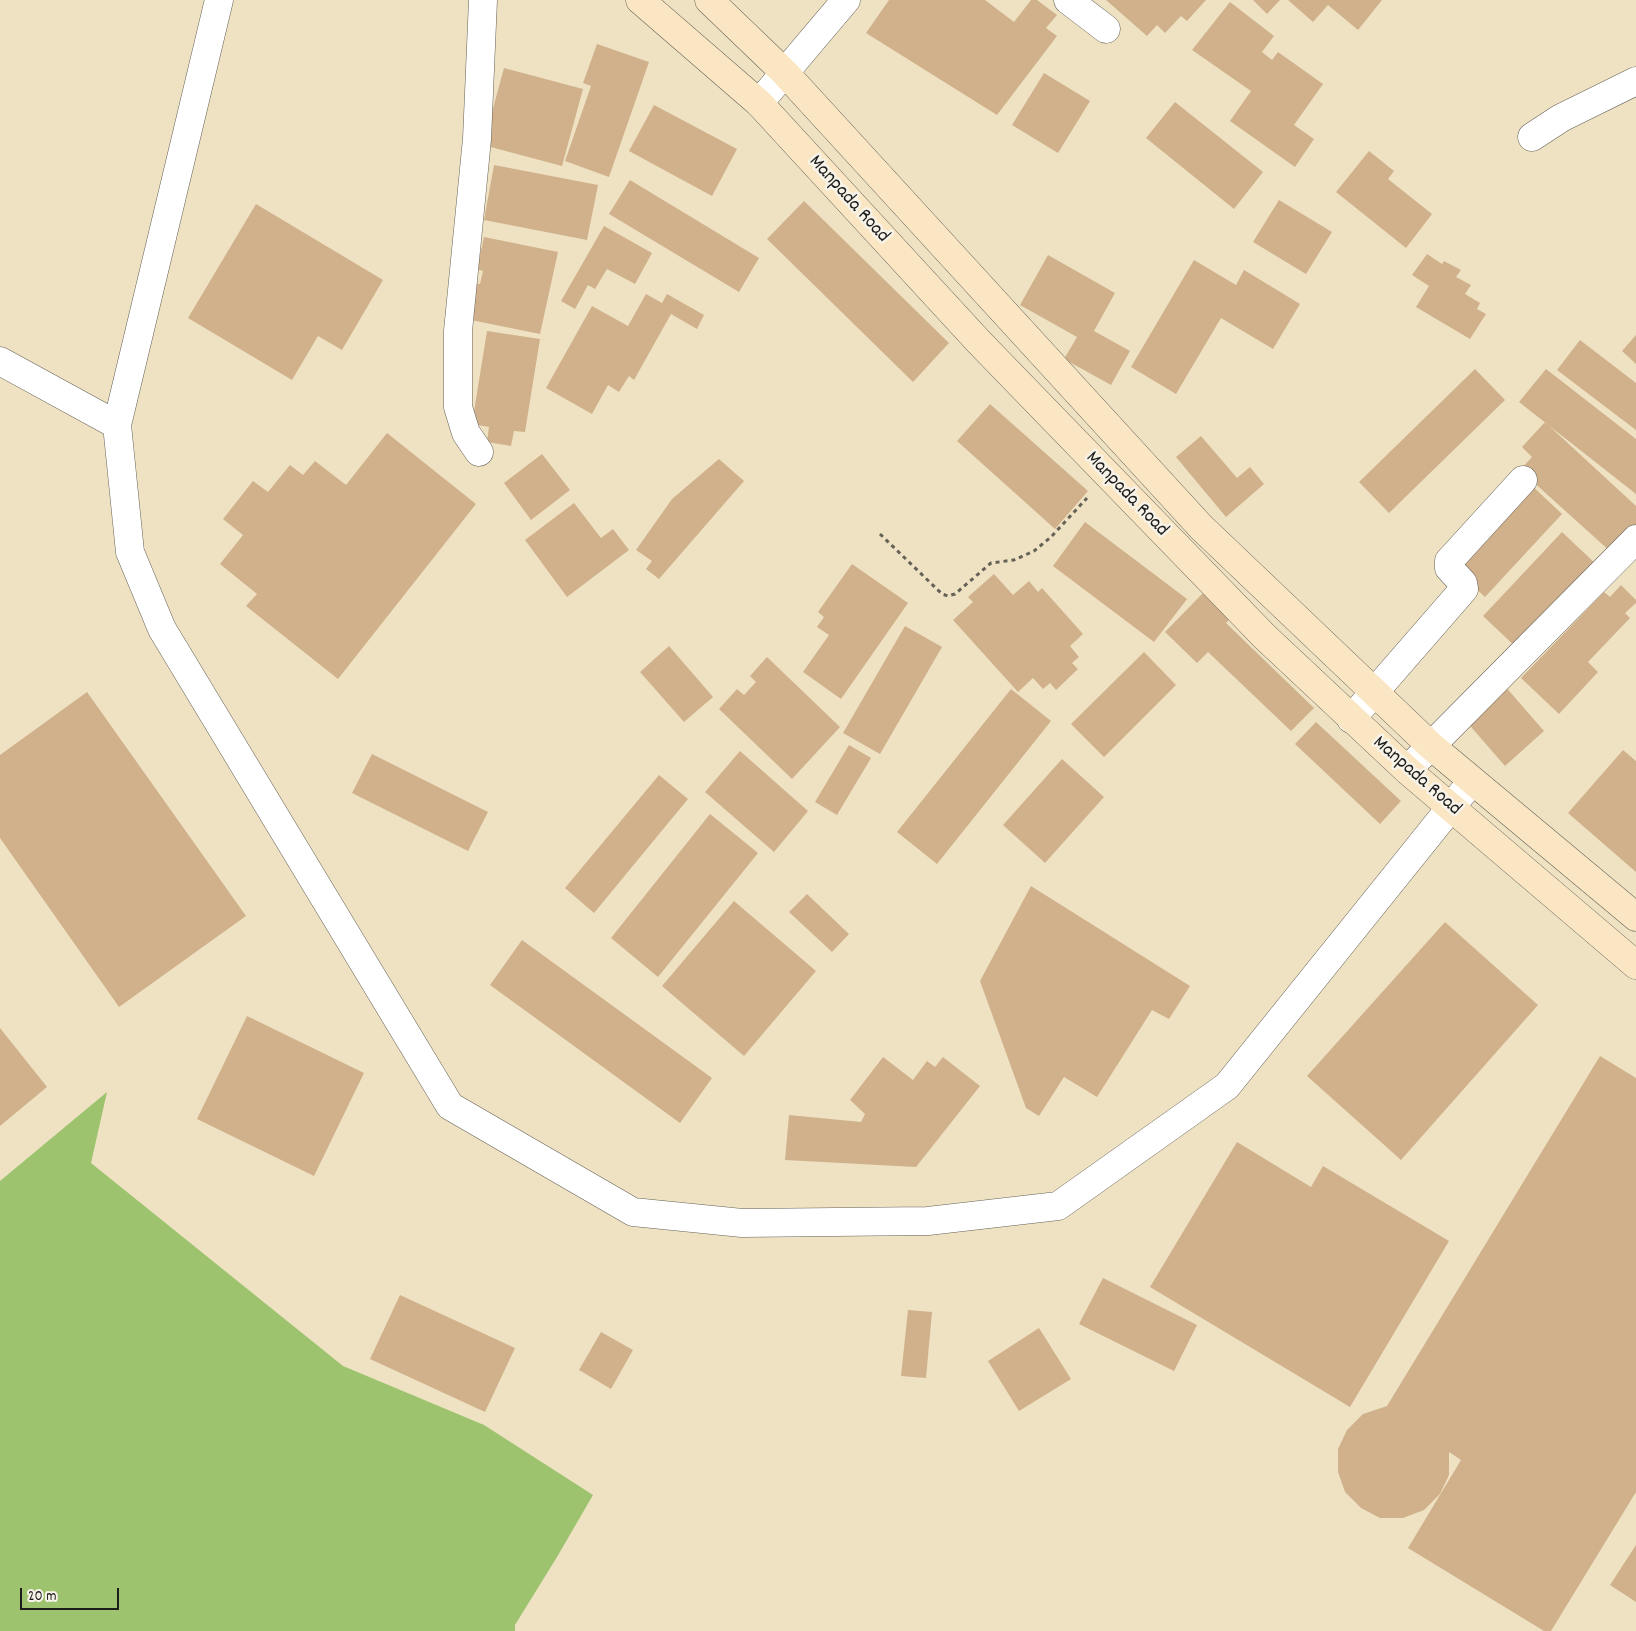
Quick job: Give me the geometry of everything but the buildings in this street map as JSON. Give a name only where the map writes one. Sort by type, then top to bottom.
[{"type":"main road","name":"Manpada Road","points":[[640,0],[760,103],[979,342],[1176,548],[1265,637],[1407,770],[1636,965]]},
{"type":"main road","name":"Manpada Road","points":[[709,0],[785,73],[1201,527],[1431,746],[1636,917]]},
{"type":"main road","points":[[979,342],[1009,317]]},
{"type":"main road","points":[[1108,476],[1132,451]]},
{"type":"main road","points":[[1176,548],[1201,527]]},
{"type":"street","points":[[219,0],[117,425],[130,552],[162,629],[450,1106],[633,1212],[742,1223],[928,1221],[1058,1206],[1226,1086],[1472,780]]},
{"type":"street","points":[[479,452],[466,433],[458,407],[458,341],[477,139],[483,0]]},
{"type":"street","points":[[760,103],[846,0]]},
{"type":"street","points":[[1068,0],[1106,28]]},
{"type":"street","points":[[1532,137],[1561,118],[1636,81]]},
{"type":"street","points":[[0,361],[117,425]]},
{"type":"street","points":[[1351,719],[1464,589],[1464,583],[1449,568],[1449,561],[1523,480]]},
{"type":"street","points":[[1407,770],[1636,539]]},
{"type":"path","points":[[880,534],[942,594],[948,596],[955,594],[991,563],[1014,560],[1034,551],[1052,537],[1108,476]]},
{"type":"green space","points":[[107,1092],[91,1163],[343,1366],[484,1425],[593,1495],[515,1625],[515,1631],[0,1631],[0,1181]]}]
